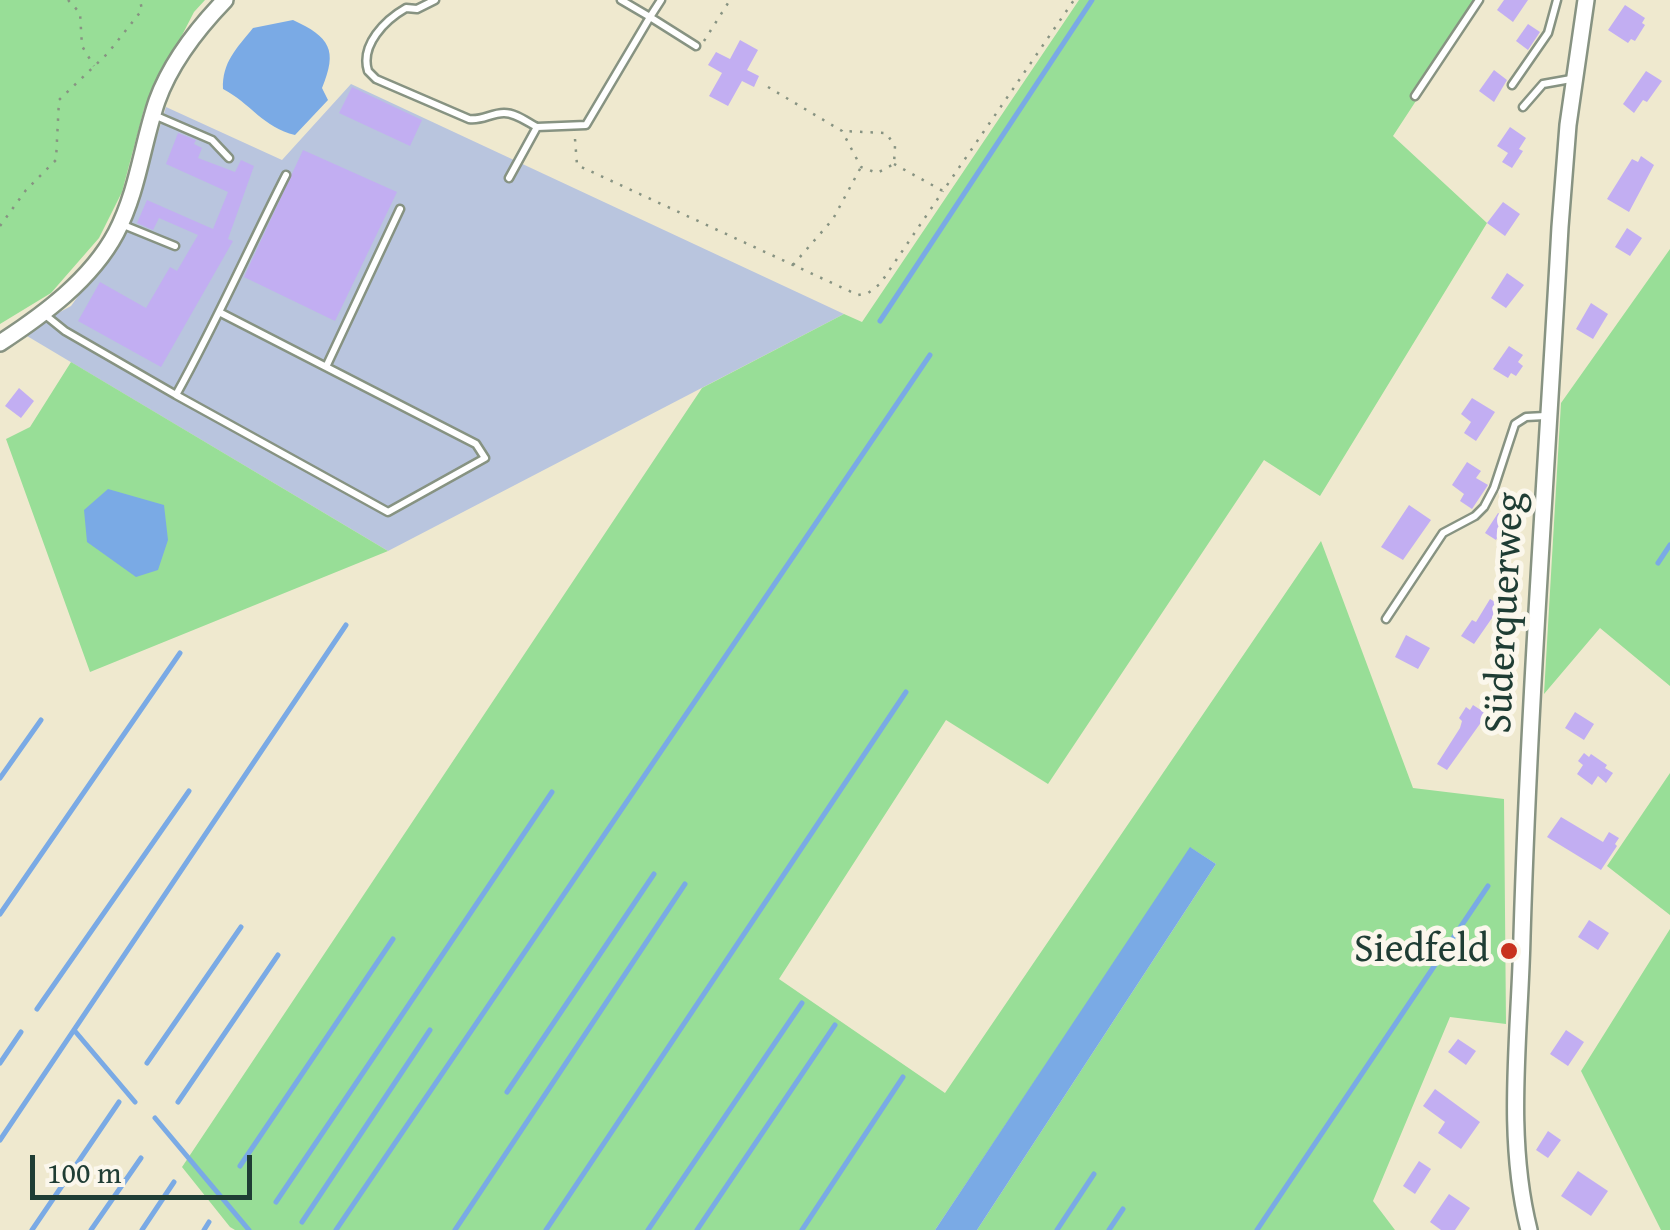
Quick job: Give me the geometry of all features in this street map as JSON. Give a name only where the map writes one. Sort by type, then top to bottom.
[{"type":"street","points":[[0,343],[43,314],[97,260],[120,224],[169,73],[225,0]]},
{"type":"street","name":"Süderquerweg","points":[[1529,1230],[1520,1183],[1516,1112],[1523,898],[1560,227],[1586,0]]},
{"type":"lane","points":[[435,0],[417,9],[406,8],[382,26],[367,52],[368,71],[376,79],[469,120],[514,114],[537,127],[586,124],[661,0]]},
{"type":"lane","points":[[621,0],[696,46]]},
{"type":"lane","points":[[1415,96],[1480,0]]},
{"type":"lane","points":[[1512,85],[1548,33],[1556,0]]},
{"type":"lane","points":[[1524,107],[1543,84],[1575,79]]},
{"type":"lane","points":[[153,114],[212,140],[229,158]]},
{"type":"lane","points":[[509,178],[537,127]]},
{"type":"lane","points":[[176,395],[221,313],[228,290],[286,175]]},
{"type":"lane","points":[[326,367],[400,209]]},
{"type":"lane","points":[[120,224],[176,246]]},
{"type":"lane","points":[[43,314],[65,331],[176,395],[388,512],[484,458],[476,444],[221,313]]},
{"type":"lane","points":[[1386,619],[1443,532],[1484,507],[1515,424],[1526,418],[1550,416]]},
{"type":"path","points":[[68,0],[80,13],[82,46],[94,67]]},
{"type":"path","points":[[0,226],[26,190],[56,160],[60,100],[142,10],[140,0]]},
{"type":"path","points":[[696,46],[698,49],[730,0]]},
{"type":"path","points":[[574,125],[577,166],[840,289],[858,295],[868,293],[880,284],[1074,0]]},
{"type":"path","points":[[768,87],[842,131],[886,133],[896,146],[894,164]]},
{"type":"path","points":[[842,131],[861,167],[877,172],[894,164]]},
{"type":"path","points":[[894,164],[942,191]]},
{"type":"path","points":[[792,266],[833,219],[861,167]]},
{"type":"shaded area","points":[[351,84],[844,314],[388,551],[22,333],[71,306],[114,246],[138,197],[166,107],[282,160]]},
{"type":"green space","points":[[0,0],[205,0],[194,12],[144,109],[122,192],[99,238],[51,293],[0,324]]},
{"type":"green space","points":[[1079,0],[1482,0],[1393,136],[1487,223],[1320,496],[1264,460],[1048,784],[946,720],[779,979],[945,1093],[1321,541],[1413,788],[1504,799],[1506,1024],[1450,1017],[1373,1201],[1395,1230],[977,1230],[1216,864],[1191,848],[935,1230],[230,1227],[182,1167],[702,388],[844,314],[862,322]]},
{"type":"green space","points":[[1670,249],[1670,686],[1600,628],[1544,694],[1561,403]]},
{"type":"green space","points":[[71,362],[388,551],[90,672],[6,439],[30,427]]},
{"type":"green space","points":[[1670,773],[1670,915],[1607,866]]},
{"type":"green space","points":[[1670,929],[1670,1230],[1661,1230],[1581,1071]]},
{"type":"water","points":[[293,20],[323,39],[330,54],[322,88],[328,100],[295,135],[274,127],[223,89],[228,63],[253,28]]},
{"type":"water","points":[[108,489],[164,505],[168,540],[158,570],[136,577],[87,542],[84,510]]},
{"type":"water","points":[[1190,847],[1216,864],[977,1230],[935,1230]]},
{"type":"building","points":[[1504,0],[1528,0],[1513,22],[1497,10]]},
{"type":"building","points":[[1625,5],[1645,18],[1635,41],[1631,39],[1628,43],[1608,30]]},
{"type":"building","points":[[1528,24],[1540,32],[1528,50],[1516,41]]},
{"type":"building","points":[[740,40],[758,50],[747,70],[759,76],[754,87],[742,81],[728,106],[709,96],[722,73],[708,65],[716,52],[730,59]]},
{"type":"building","points":[[1494,70],[1507,80],[1494,102],[1479,91]]},
{"type":"building","points":[[1646,71],[1662,81],[1634,113],[1623,104]]},
{"type":"building","points":[[352,87],[422,120],[410,146],[339,113]]},
{"type":"building","points":[[1510,127],[1526,138],[1512,168],[1502,162],[1508,153],[1497,146]]},
{"type":"building","points":[[178,133],[196,140],[194,144],[202,148],[198,158],[235,172],[241,160],[254,166],[228,239],[233,241],[161,367],[78,321],[100,282],[146,308],[170,267],[177,271],[198,235],[159,218],[153,230],[137,223],[147,200],[213,229],[228,192],[166,164]]},
{"type":"building","points":[[303,150],[397,192],[335,321],[244,277]]},
{"type":"building","points":[[1641,156],[1654,165],[1629,212],[1607,199],[1632,159],[1638,162]]},
{"type":"building","points":[[1503,202],[1520,214],[1505,236],[1487,223]]},
{"type":"building","points":[[1627,228],[1642,238],[1630,256],[1615,247]]},
{"type":"building","points":[[1507,273],[1524,285],[1506,308],[1491,298]]},
{"type":"building","points":[[1591,303],[1608,314],[1593,339],[1576,329]]},
{"type":"building","points":[[1509,346],[1523,355],[1518,362],[1523,366],[1516,376],[1511,373],[1508,378],[1493,369]]},
{"type":"building","points":[[19,388],[34,401],[21,418],[5,406]]},
{"type":"building","points":[[1472,398],[1495,412],[1476,441],[1464,433],[1471,422],[1461,414]]},
{"type":"building","points":[[1467,462],[1481,471],[1476,478],[1488,485],[1472,509],[1460,501],[1464,494],[1452,485]]},
{"type":"building","points":[[1409,505],[1431,520],[1403,560],[1381,547]]},
{"type":"building","points":[[1498,513],[1512,521],[1496,540],[1485,533]]},
{"type":"building","points":[[1490,599],[1507,609],[1498,622],[1492,618],[1474,644],[1461,636],[1472,620],[1476,622]]},
{"type":"building","points":[[1406,635],[1430,648],[1418,669],[1395,657]]},
{"type":"building","points":[[1473,705],[1487,714],[1447,770],[1437,764],[1460,728],[1459,718],[1466,707],[1470,710]]},
{"type":"building","points":[[1575,712],[1594,724],[1584,740],[1565,728]]},
{"type":"building","points":[[1584,753],[1607,765],[1605,768],[1613,773],[1606,783],[1598,776],[1592,785],[1577,774],[1583,765],[1578,761]]},
{"type":"building","points":[[1561,817],[1603,842],[1609,832],[1619,838],[1601,870],[1547,837]]},
{"type":"building","points":[[1589,920],[1609,933],[1598,950],[1578,937]]},
{"type":"building","points":[[1566,1030],[1584,1042],[1568,1066],[1550,1054]]},
{"type":"building","points":[[1458,1039],[1476,1051],[1466,1065],[1448,1052]]},
{"type":"building","points":[[1435,1089],[1480,1122],[1461,1149],[1438,1133],[1445,1122],[1423,1106]]},
{"type":"building","points":[[1548,1131],[1561,1140],[1548,1158],[1536,1150]]},
{"type":"building","points":[[1419,1161],[1431,1169],[1415,1194],[1403,1186]]},
{"type":"building","points":[[1578,1171],[1608,1191],[1591,1216],[1561,1196]]},
{"type":"building","points":[[1449,1194],[1470,1208],[1455,1230],[1441,1230],[1430,1222]]},
{"type":"waterway","points":[[880,321],[1092,0]]},
{"type":"waterway","points":[[336,1230],[930,355]]},
{"type":"waterway","points":[[1658,563],[1670,545]]},
{"type":"waterway","points":[[0,1140],[346,625]]},
{"type":"waterway","points":[[0,914],[180,653]]},
{"type":"waterway","points":[[546,1230],[906,692]]},
{"type":"waterway","points":[[0,778],[41,720]]},
{"type":"waterway","points":[[37,1009],[189,791]]},
{"type":"waterway","points":[[276,1202],[552,792]]},
{"type":"waterway","points":[[507,1092],[654,874]]},
{"type":"waterway","points":[[455,1230],[685,884]]},
{"type":"waterway","points":[[1257,1230],[1488,886]]},
{"type":"waterway","points":[[147,1063],[241,927]]},
{"type":"waterway","points":[[240,1166],[393,939]]},
{"type":"waterway","points":[[178,1102],[278,955]]},
{"type":"waterway","points":[[648,1230],[802,1003]]},
{"type":"waterway","points":[[697,1230],[835,1025]]},
{"type":"waterway","points":[[74,1030],[135,1102]]},
{"type":"waterway","points":[[302,1222],[430,1030]]},
{"type":"waterway","points":[[0,1063],[21,1032]]},
{"type":"waterway","points":[[802,1230],[903,1077]]},
{"type":"waterway","points":[[32,1230],[119,1102]]},
{"type":"waterway","points":[[155,1118],[249,1230]]},
{"type":"waterway","points":[[91,1230],[141,1158]]},
{"type":"waterway","points":[[1057,1230],[1094,1174]]},
{"type":"waterway","points":[[142,1230],[174,1182]]},
{"type":"waterway","points":[[1109,1230],[1123,1209]]},
{"type":"waterway","points":[[204,1230],[209,1222]]},
{"type":"place","name":"Siedfeld","points":[[1509,951]]}]
